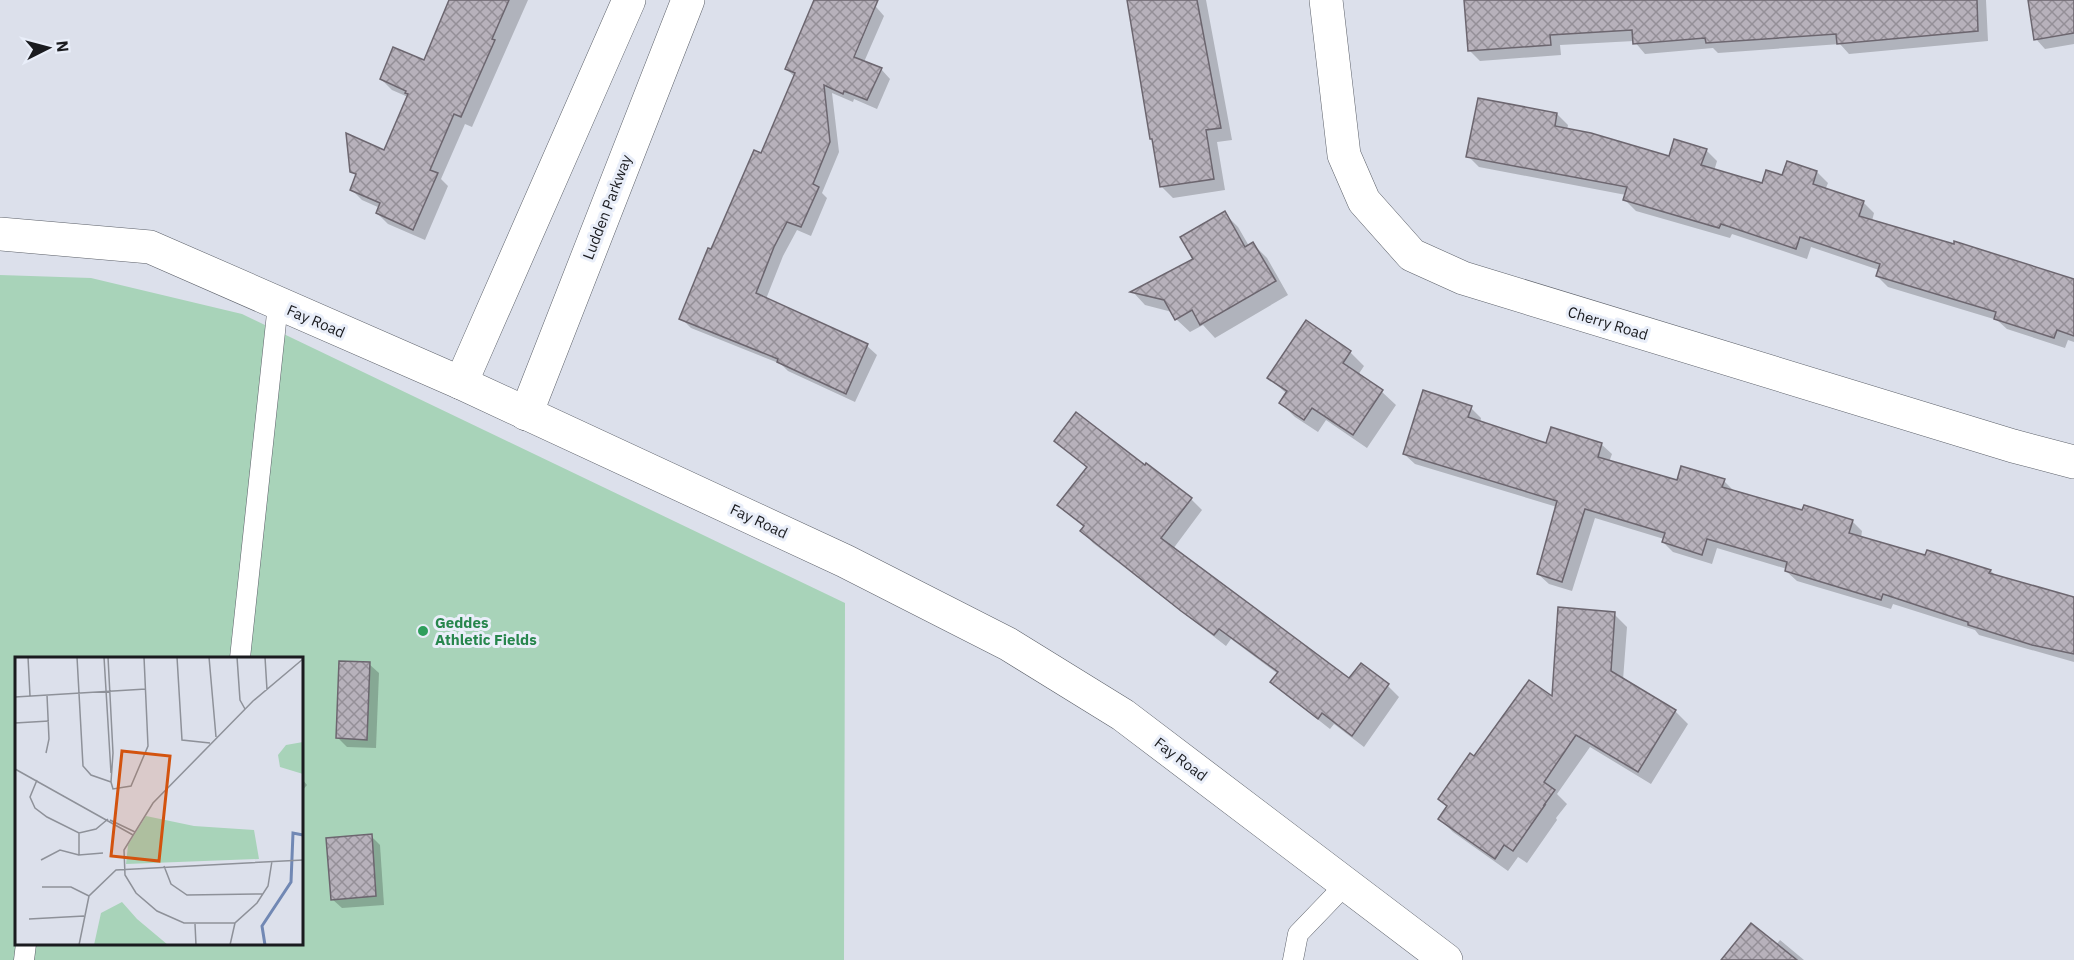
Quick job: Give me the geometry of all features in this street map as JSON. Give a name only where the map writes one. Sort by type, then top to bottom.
[{"type":"street","points":[[461,383],[629,0]]},
{"type":"street","name":"Ludden Parkway","points":[[526,414],[687,0]]},
{"type":"street","name":"Cherry Road","points":[[1326,0],[1344,155],[1364,201],[1412,255],[1474,282],[2013,446],[2074,462]]},
{"type":"street","name":"Fay Road","points":[[0,234],[150,247],[461,383],[845,561],[1008,644],[1123,715],[1446,960]]},
{"type":"lane","points":[[240,657],[278,304]]},
{"type":"lane","points":[[1293,960],[1298,934],[1346,884]]},
{"type":"lane","points":[[24,960],[26,945]]},
{"type":"green space","name":"Geddes Athletic Fields","points":[[0,275],[91,278],[242,314],[845,603],[844,960],[0,960]]},
{"type":"building","points":[[449,0],[509,0],[492,39],[495,40],[461,117],[454,114],[430,170],[438,173],[413,230],[376,213],[380,203],[350,190],[356,174],[350,172],[346,133],[384,150],[408,94],[380,79],[393,47],[424,60]]},
{"type":"building","points":[[814,0],[878,0],[854,57],[882,68],[867,100],[844,91],[843,94],[824,85],[830,142],[813,184],[819,187],[801,227],[787,222],[774,247],[756,293],[868,344],[846,394],[777,362],[778,359],[679,319],[708,248],[711,249],[754,150],[761,153],[795,73],[785,69]]},
{"type":"building","points":[[1127,0],[1197,0],[1221,128],[1206,130],[1214,179],[1160,187]]},
{"type":"building","points":[[1464,0],[1977,0],[1978,31],[1837,44],[1836,34],[1706,43],[1705,38],[1633,44],[1632,30],[1550,35],[1551,45],[1468,51]]},
{"type":"building","points":[[2028,0],[2074,0],[2074,33],[2034,40]]},
{"type":"building","points":[[1478,98],[1557,113],[1555,126],[1591,133],[1669,156],[1674,139],[1707,149],[1701,165],[1762,183],[1766,170],[1782,175],[1787,161],[1817,171],[1813,184],[1864,201],[1859,216],[1954,244],[1954,241],[2074,279],[2074,336],[2057,330],[2054,338],[1994,319],[1996,312],[1876,276],[1880,264],[1800,237],[1796,249],[1721,224],[1719,228],[1623,200],[1627,187],[1466,157]]},
{"type":"building","points":[[1225,211],[1245,247],[1253,242],[1276,281],[1200,325],[1192,310],[1175,320],[1164,300],[1130,292],[1193,259],[1180,237]]},
{"type":"building","points":[[1306,320],[1351,351],[1343,363],[1383,390],[1353,435],[1312,408],[1304,420],[1279,403],[1287,391],[1267,378]]},
{"type":"building","points":[[1423,390],[1472,406],[1468,417],[1546,443],[1551,427],[1602,443],[1598,457],[1677,480],[1681,466],[1725,479],[1722,487],[1802,510],[1804,505],[1853,520],[1849,533],[1925,555],[1927,550],[1991,570],[1989,573],[2074,597],[2074,654],[2032,645],[1968,625],[1968,622],[1883,594],[1881,600],[1785,571],[1787,562],[1707,539],[1702,555],[1662,542],[1665,533],[1585,509],[1562,582],[1537,574],[1557,501],[1403,454]]},
{"type":"building","points":[[1076,412],[1192,498],[1161,538],[1349,678],[1361,663],[1389,684],[1352,736],[1322,713],[1318,719],[1270,682],[1278,672],[1219,629],[1214,635],[1181,611],[1080,531],[1084,526],[1057,505],[1087,467],[1054,441]]},
{"type":"building","points":[[1558,607],[1615,612],[1611,671],[1676,710],[1638,772],[1576,735],[1544,782],[1555,790],[1513,851],[1504,845],[1495,859],[1438,819],[1447,806],[1438,799],[1470,753],[1474,756],[1529,680],[1552,696]]},
{"type":"building","points":[[339,661],[370,662],[367,740],[336,738]]},
{"type":"building","points":[[372,834],[376,896],[331,900],[326,838]]},
{"type":"building","points":[[1751,923],[1797,960],[1721,960]]},
{"type":"place","name":"Geddes Athletic Fields","points":[[423,631]]}]
